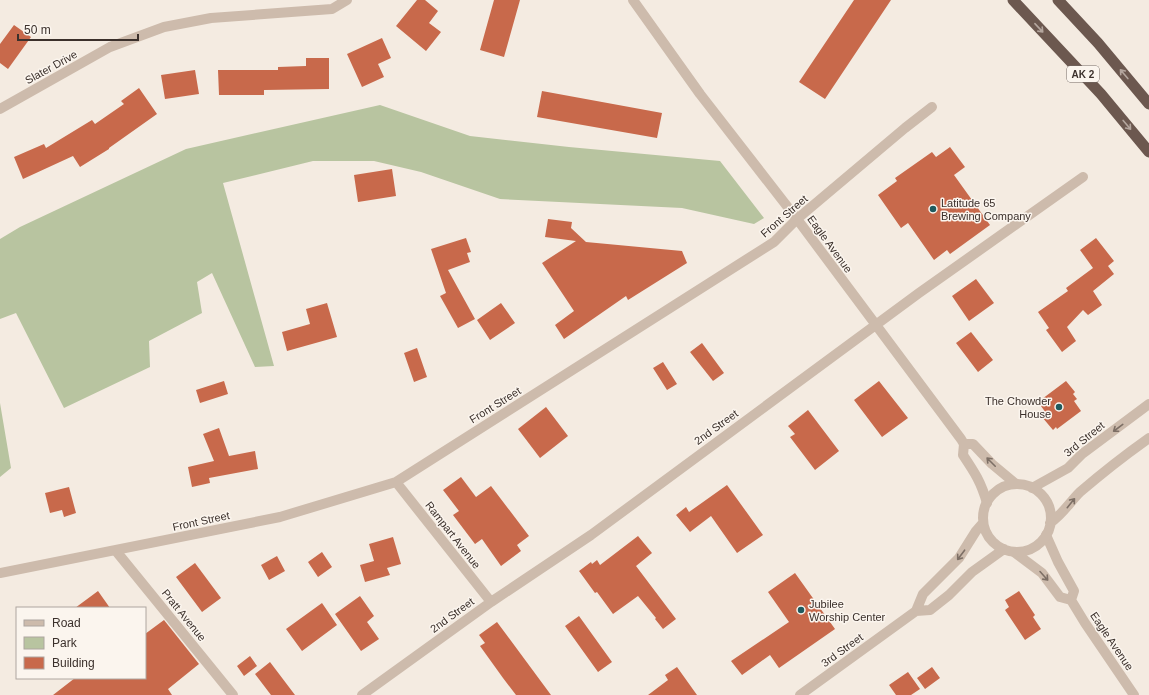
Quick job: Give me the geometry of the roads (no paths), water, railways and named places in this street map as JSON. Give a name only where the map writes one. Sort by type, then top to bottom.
[{"type":"highway","name":"AK 2","points":[[1013,0],[1101,94],[1149,152]]},
{"type":"highway","name":"AK 2","points":[[1058,0],[1098,43],[1149,104]]},
{"type":"street","name":"Slater Drive","points":[[0,109],[110,47],[164,27],[211,18],[332,9],[347,0]]},
{"type":"street","name":"Eagle Avenue","points":[[633,0],[700,94],[797,219],[964,444],[963,455],[977,475],[987,503]]},
{"type":"street","name":"Front Street","points":[[0,574],[280,517],[396,482],[774,242],[797,219],[932,107]]},
{"type":"street","name":"2nd Street","points":[[362,695],[491,602],[591,535],[919,293],[1083,177]]},
{"type":"street","name":"3rd Street","points":[[1032,488],[1068,468],[1082,454],[1149,404]]},
{"type":"street","points":[[1050,524],[1061,515],[1074,498],[1092,482],[1149,438]]},
{"type":"street","name":"Eagle Avenue","points":[[964,444],[973,444],[992,464],[1016,484]]},
{"type":"street","name":"Rampart Avenue","points":[[396,482],[491,602]]},
{"type":"street","points":[[1016,484],[1032,488],[1039,492],[1051,515],[1050,524],[1046,535],[1033,548],[1024,551],[1014,552],[1004,549],[994,543],[987,534],[984,523],[984,513],[987,503],[999,490],[1007,486],[1016,484]]},
{"type":"street","name":"3rd Street","points":[[800,695],[916,611],[923,594],[959,558],[976,531],[984,523]]},
{"type":"street","name":"Eagle Avenue","points":[[1046,535],[1074,592],[1071,600]]},
{"type":"street","name":"3rd Street","points":[[916,611],[930,610],[949,595],[972,572],[1004,549]]},
{"type":"street","name":"Pratt Avenue","points":[[116,551],[233,695]]},
{"type":"street","name":"Eagle Avenue","points":[[1014,552],[1042,573],[1060,597],[1071,600],[1134,695]]},
{"type":"place","name":"Latitude 65 Brewing Company","points":[[933,209]]},
{"type":"place","name":"The Chowder House","points":[[1059,407]]},
{"type":"place","name":"Jubilee Worship Center","points":[[801,610]]}]
